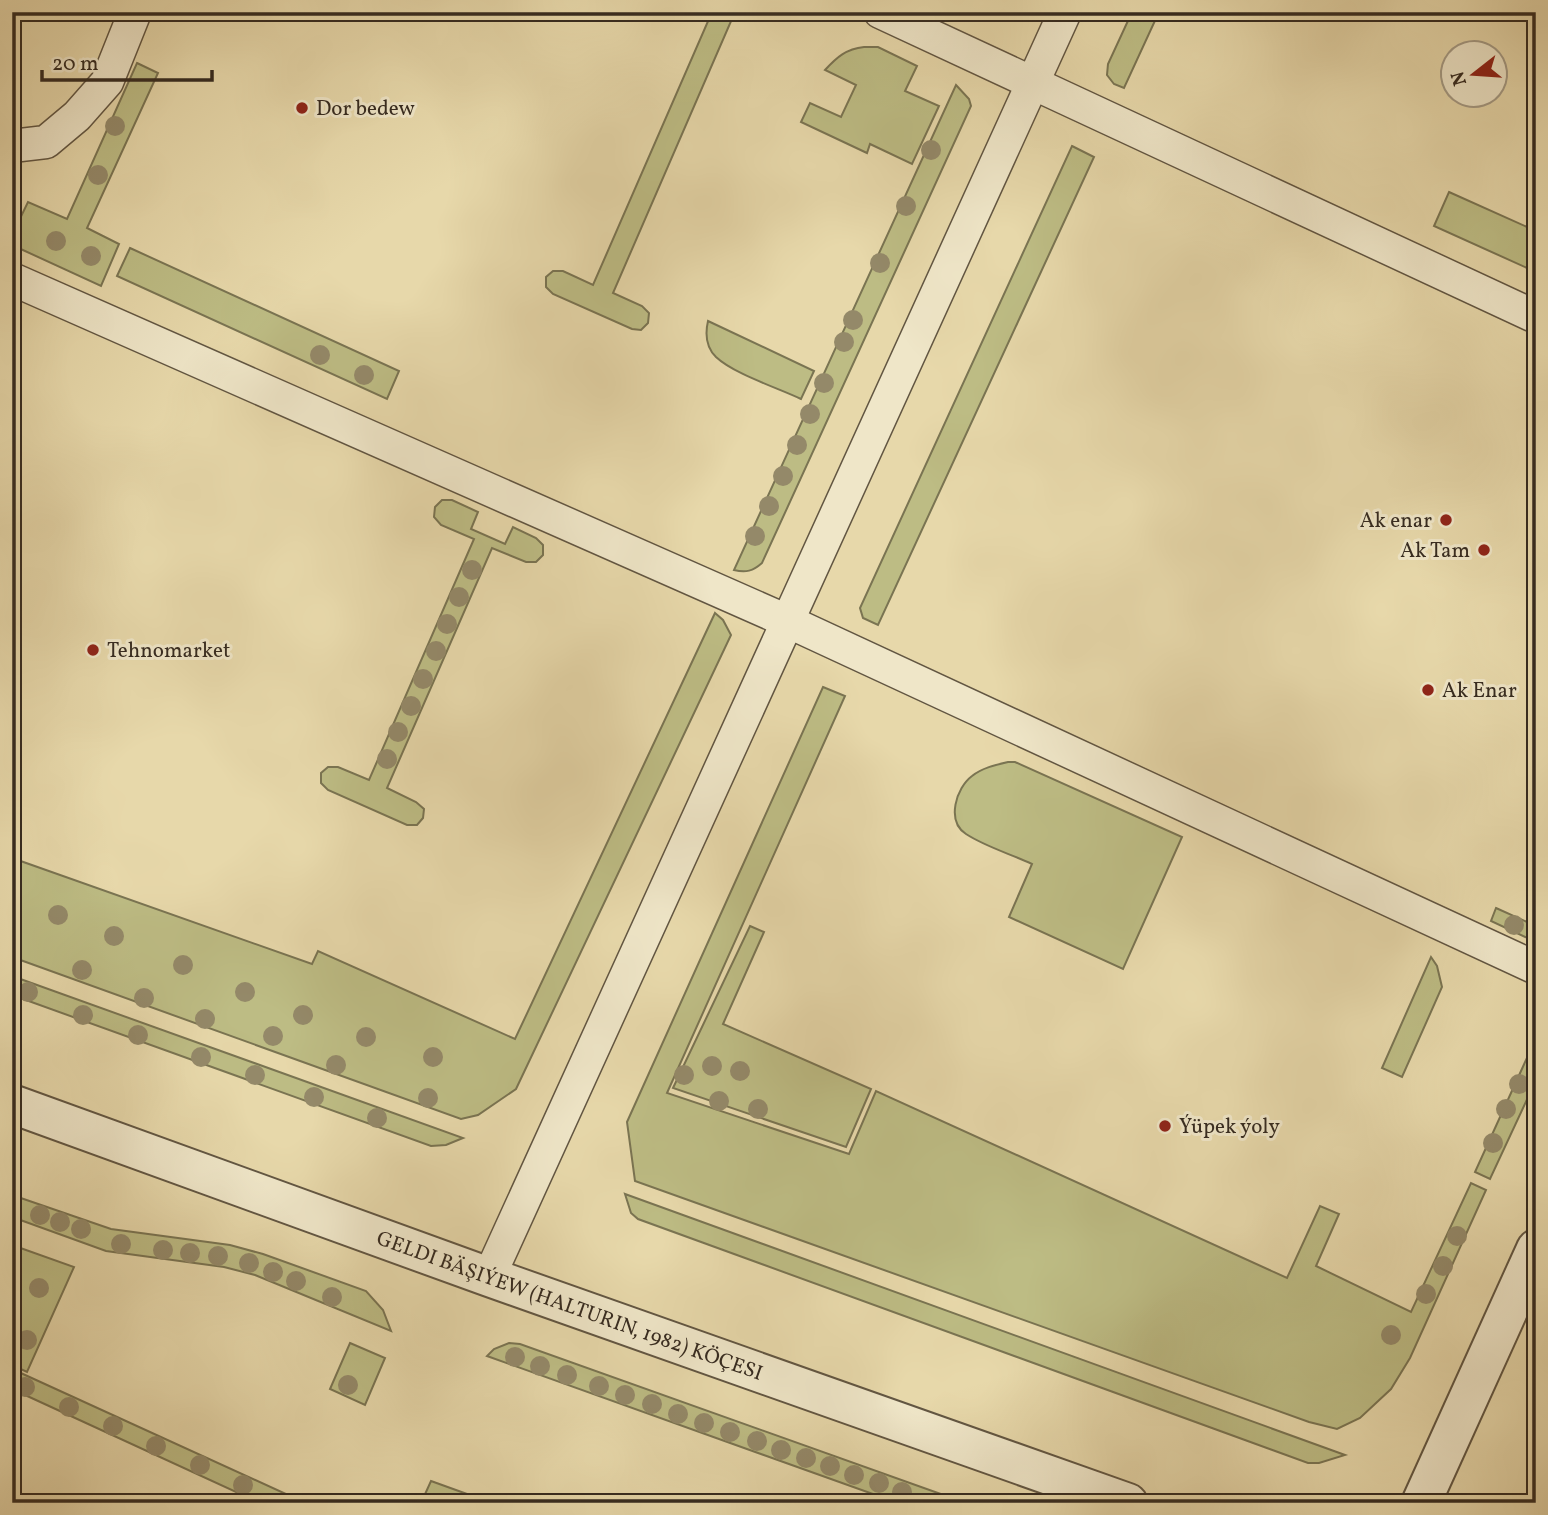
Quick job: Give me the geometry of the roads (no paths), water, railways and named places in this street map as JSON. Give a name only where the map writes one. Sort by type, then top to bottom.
[{"type":"street","name":"GELDI BÄŞIÝEW (HALTURIN, 1982) KÖÇESI","points":[[12,1104],[489,1278],[1128,1503]]},
{"type":"street","points":[[1421,1503],[1536,1249]]},
{"type":"lane","points":[[12,146],[46,142],[76,116],[107,82],[135,12]]},
{"type":"lane","points":[[880,12],[1536,317]]},
{"type":"lane","points":[[489,1278],[1065,12]]},
{"type":"lane","points":[[12,279],[786,621],[1536,968]]},
{"type":"place","name":"Dor bedew","points":[[302,108]]},
{"type":"place","name":"Ak enar","points":[[1446,520]]},
{"type":"place","name":"Ak Tam","points":[[1484,550]]},
{"type":"place","name":"Tehnomarket","points":[[93,650]]},
{"type":"place","name":"Ak Enar","points":[[1428,690]]},
{"type":"place","name":"Ýüpek ýoly","points":[[1165,1126]]}]
